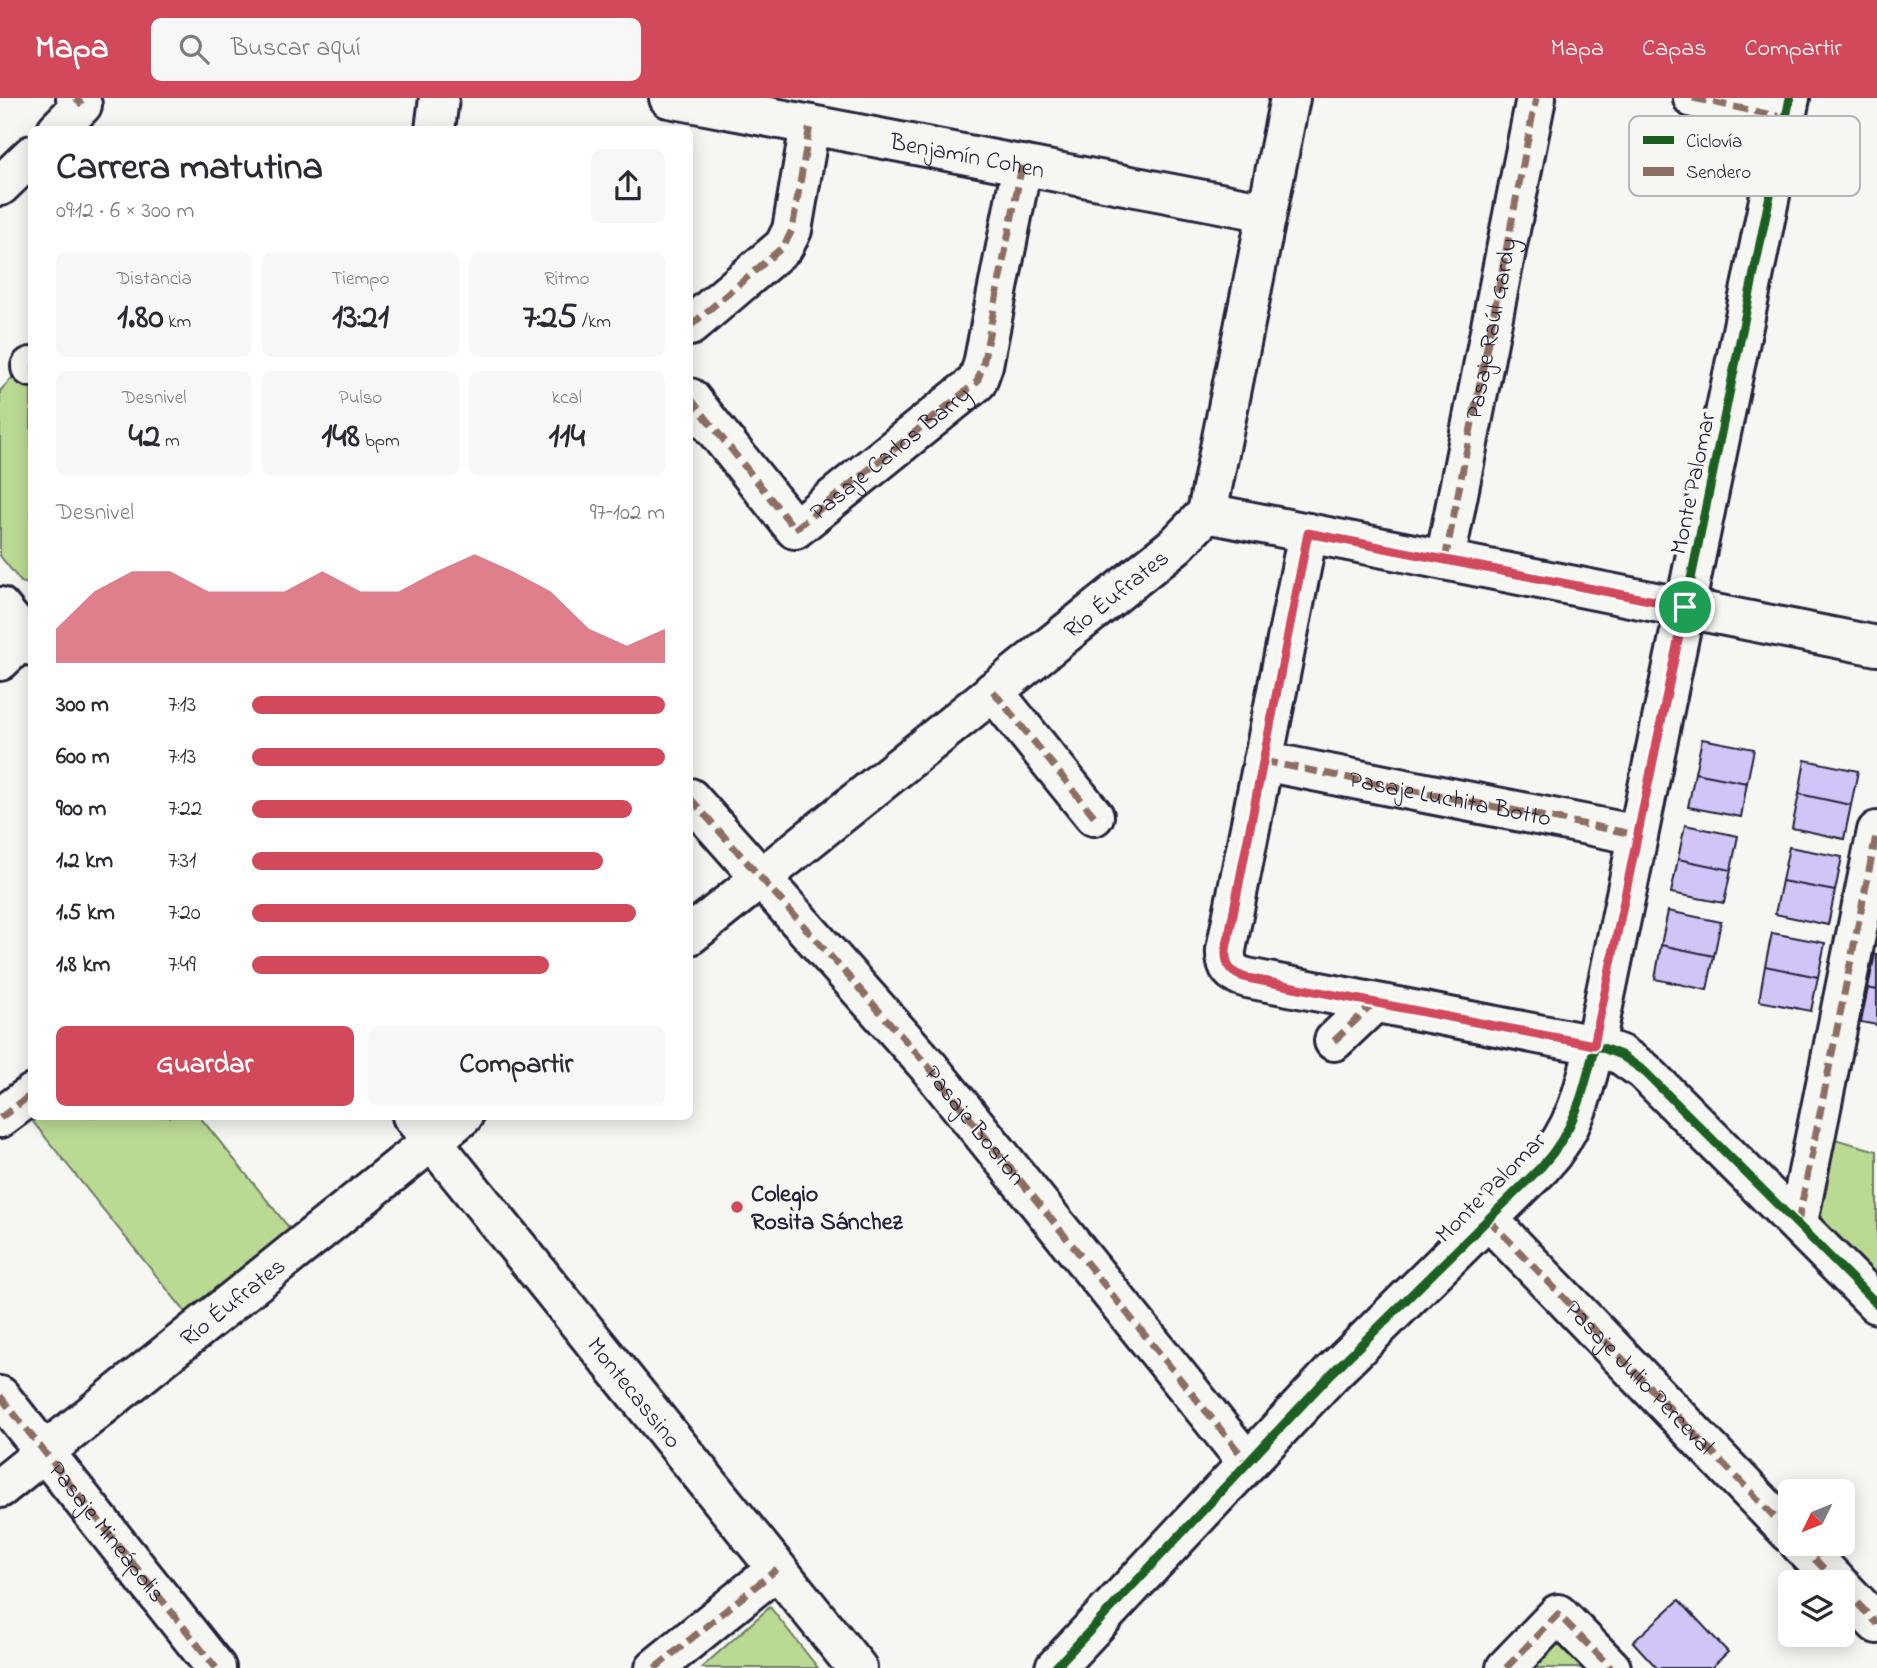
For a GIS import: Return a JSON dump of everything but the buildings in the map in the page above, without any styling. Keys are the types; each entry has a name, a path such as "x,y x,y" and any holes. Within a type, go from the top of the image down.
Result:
{"street":[{"path":"436,126 439,98"},
{"name":"Benjamín Cohen","path":"669,98 1267,212"},
{"path":"1290,98 1207,513 1877,646"},
{"name":"Pasaje Raúl Gardy","path":"1445,560 1536,98"},
{"path":"1693,98 1788,108"},
{"path":"693,323 784,246 792,230 810,125"},
{"path":"0,186 28,159"},
{"name":"Pasaje Carlos Barry","path":"693,402 795,529 976,382 983,365 1022,165"},
{"name":"Monte Palomar","path":"1055,1668 1331,1374 1542,1166 1568,1134 1581,1102 1594,1045 1770,196"},
{"name":"Río Éufrates","path":"693,933 1175,545 1207,513"},
{"path":"1308,533 1226,950 1226,961 1230,970 1247,978 1594,1045 1621,1055 1644,1071 1798,1222 1877,1304"},
{"path":"0,607 22,644"},
{"path":"993,691 1094,816"},
{"name":"Pasaje Luchita Botto","path":"1264,761 1638,835"},
{"name":"Pasaje Boston","path":"693,801 928,1066 1247,1462"},
{"path":"1798,1222 1877,831"},
{"path":"1334,1041 1374,1003"},
{"path":"0,1118 28,1097"},
{"name":"Río Éufrates","path":"0,1488 422,1129 450,1120"},
{"name":"Montecassino","path":"422,1129 857,1668"},
{"name":"Pasaje Julio Perceval","path":"1488,1219 1778,1521"},
{"name":"Pasaje Mineápolis","path":"0,1396 216,1668"},
{"path":"1812,1556 1825,1570"},
{"path":"656,1668 777,1569"},
{"path":"1855,1600 1877,1623"},
{"path":"1506,1668 1558,1614 1611,1668"}],"green space":[{"path":"21,368 28,376 28,584 21,582 0,556 0,391"},
{"path":"202,1120 299,1240 195,1324 33,1122"},
{"path":"1831,1138 1877,1151 1877,1283 1810,1217"},
{"path":"770,1607 818,1668 701,1668"},
{"path":"1548,1638 1567,1638 1597,1668 1522,1668"}],"marked path":[{"path":"76,98 82,105"},
{"path":"1445,560 1536,98"},
{"path":"1693,98 1777,116"},
{"path":"693,323 784,246 792,230 810,125"},
{"path":"693,402 795,529 977,382 983,365 1022,165"},
{"path":"993,691 1094,816"},
{"path":"1263,761 1638,835"},
{"path":"693,801 928,1066 1247,1462"},
{"path":"1798,1222 1877,831"},
{"path":"1334,1041 1374,1003"},
{"path":"0,1118 28,1097"},
{"path":"1488,1219 1778,1521"},
{"path":"0,1396 216,1668"},
{"path":"1812,1556 1825,1570"},
{"path":"655,1668 777,1569"},
{"path":"1855,1601 1877,1624"},
{"path":"1506,1668 1558,1614 1611,1668"}],"cycle path":[{"path":"1786,116 1790,98"},
{"path":"1055,1668 1331,1374 1542,1166 1570,1124 1582,1094 1595,1045 1770,196"},
{"path":"1308,533 1226,950 1230,968 1247,978 1595,1045 1621,1055 1644,1071 1877,1304"}],"place":[{"name":"Colegio Rosita Sánchez","path":"737,1207"}],"route":[{"path":"1308,533 1685,607 1594,1045 1247,978 1230,970 1226,961 1226,950 1308,533"}]}
